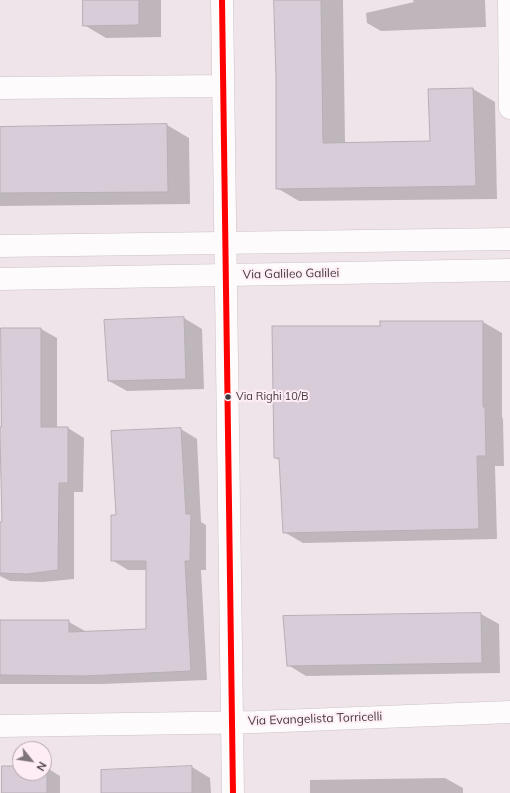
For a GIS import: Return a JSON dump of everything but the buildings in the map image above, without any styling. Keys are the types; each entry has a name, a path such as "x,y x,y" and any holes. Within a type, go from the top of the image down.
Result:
{"street":[{"path":"222,0 233,793"},
{"path":"509,0 510,108"},
{"path":"0,88 223,86"},
{"path":"0,246 510,239"},
{"name":"Via Galileo Galilei","path":"0,279 510,270"},
{"name":"Via Evangelista Torricelli","path":"0,726 232,723 510,712"}],"transit line":[{"path":"222,0 233,793"}],"place":[{"name":"Via Righi 10/B","path":"228,397"}]}
